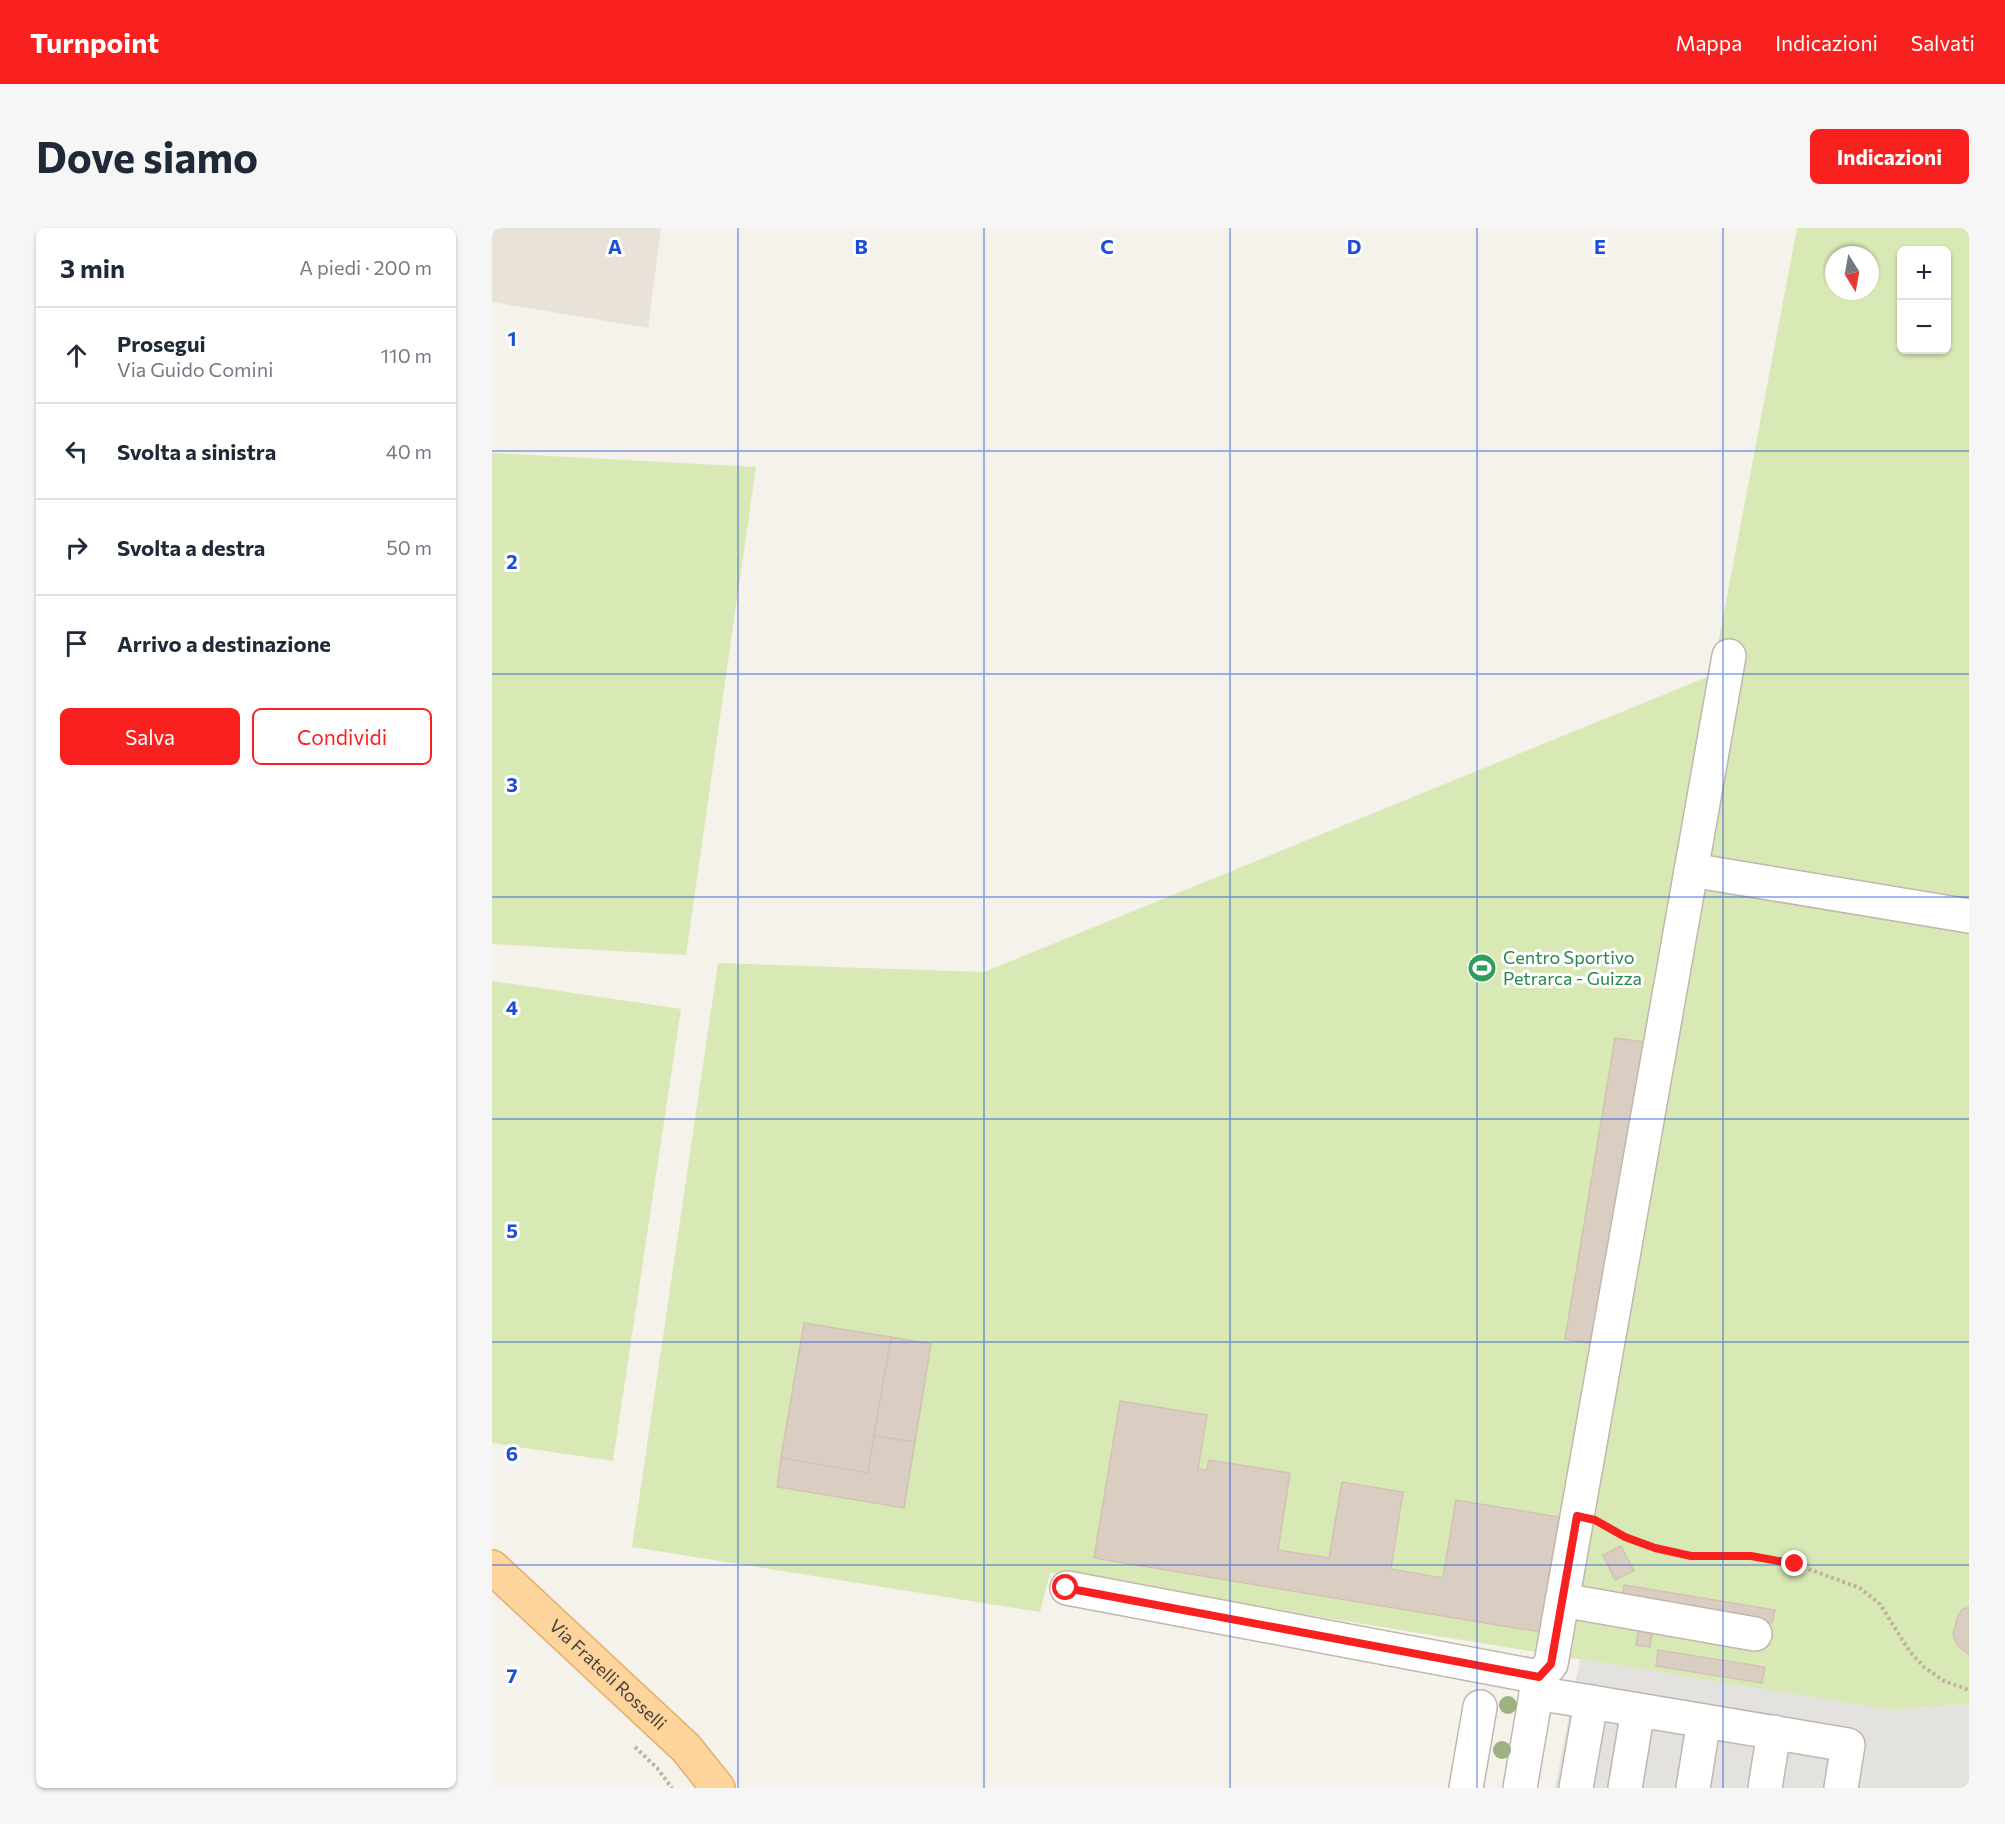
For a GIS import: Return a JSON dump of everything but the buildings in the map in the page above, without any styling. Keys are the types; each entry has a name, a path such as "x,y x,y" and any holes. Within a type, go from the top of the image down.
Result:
{"main road":[{"name":"Via Fratelli Rosselli","path":"492,1567 686,1748 717,1788"}],"street":[{"path":"1520,1788 1537,1685 1551,1664 1729,656"},
{"path":"1691,870 1969,916"},
{"path":"1066,1588 1537,1685 1591,1701 1848,1745 1841,1788"},
{"path":"1562,1600 1755,1634"},
{"path":"1576,1788 1591,1701"},
{"path":"1466,1788 1480,1707"},
{"path":"1625,1788 1638,1710"},
{"path":"1693,1788 1704,1721"},
{"path":"1765,1788 1774,1732"}],"path":[{"path":"1577,1516 1595,1520 1625,1537 1655,1548 1691,1556 1751,1556 1795,1564 1860,1588 1880,1604 1910,1652 1924,1668 1944,1682 1969,1690"}],"shaded area":[{"path":"492,228 661,228 648,328 492,302"},
{"path":"1580,1659 1891,1710 1969,1704 1969,1788 1555,1788"}],"green space":[{"name":"Centro Sportivo Petrarca - Guizza","path":"1797,228 1969,228 1969,1704 1891,1710 1050,1573 1040,1612 632,1547 718,963 984,972 1712,675"},
{"path":"492,453 756,467 686,955 492,944"},
{"path":"492,981 681,1009 613,1461 492,1443"}],"place":[{"name":"Centro Sportivo Petrarca - Guizza","path":"1482,968"}],"route":[{"path":"1066,1588 1539,1677 1551,1664 1577,1516 1595,1520 1625,1537 1655,1548 1691,1556 1751,1556 1795,1564"}]}
